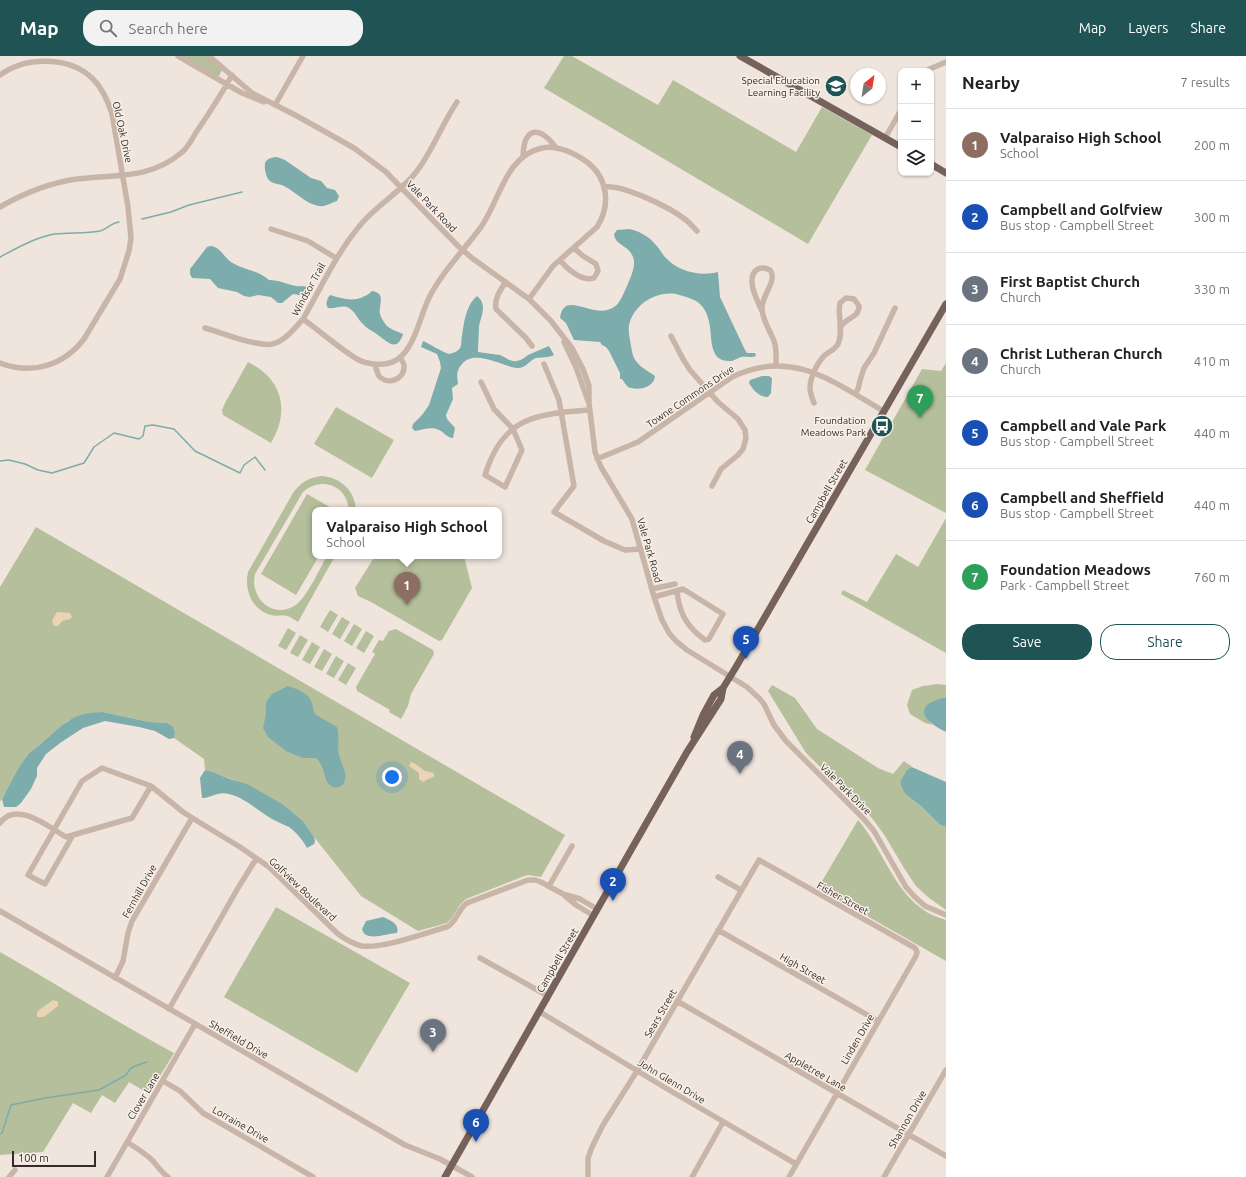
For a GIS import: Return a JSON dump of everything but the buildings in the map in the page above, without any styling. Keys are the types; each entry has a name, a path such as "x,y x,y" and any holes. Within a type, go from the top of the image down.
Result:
{"main road":[{"path":"740,56 898,145"},
{"path":"934,166 946,173"},
{"name":"Campbell Street","path":"444,1177 540,1012 687,752 703,715 714,695 723,688 883,410 946,304"}],"street":[{"name":"Vale Park Road","path":"178,56 252,98 276,105"},
{"name":"Vale Park Road","path":"209,56 252,93 354,148 386,172 463,250 529,299 551,321 562,336 576,367 589,404 593,444 598,459 605,475 629,512 654,597 664,624 676,641 687,650 729,677"},
{"path":"276,105 303,56"},
{"name":"Old Oak Drive","path":"0,74 16,65 30,60 45,59 58,60 72,64 93,79 101,89 112,114 130,224 129,251 120,279 77,348 61,360 35,368 18,367 0,363"},
{"path":"932,68 946,62"},
{"path":"0,206 30,192 60,182 77,179 122,176 146,172 160,167 182,152 206,118 232,75"},
{"name":"Windsor Trail","path":"205,328 258,343 272,344 286,337 304,319 343,246 362,222 417,171 456,102"},
{"path":"885,138 898,115"},
{"path":"523,156 524,143 527,137 536,132 546,136 556,148"},
{"path":"304,319 358,359 374,364 388,363 398,360 411,345 430,296 439,281 484,222 512,167 523,156 536,150 556,148 572,154 591,166 598,173 604,187 606,205 602,218 594,230 560,260 546,275 529,299"},
{"path":"604,187 615,187 645,197 682,217 697,231"},
{"path":"271,229 308,241 336,258"},
{"path":"560,260 568,269 584,278 594,278 598,271 596,264 574,248"},
{"path":"762,311 764,296 772,282 773,276 770,270 764,268 756,270 753,274 753,291 775,344 776,366"},
{"path":"506,282 497,296 495,304 496,309 526,338 532,346"},
{"path":"814,403 810,386 815,372 821,359 834,350 838,345 840,303 846,298 854,299 859,306 858,312 844,322 840,328"},
{"path":"855,394 864,368 874,353 895,308"},
{"path":"672,336 685,364 718,402 741,422 745,430 745,446 741,452 722,469 712,486"},
{"path":"374,364 378,375 388,381 394,381 398,379 402,373 404,366 400,357"},
{"path":"544,364 559,400 574,486 554,512 604,541 625,550 641,549"},
{"name":"Towne Commons Drive","path":"598,459 638,442 709,392 740,373 760,368 776,366 797,368 815,372 883,410"},
{"path":"481,382 494,409 512,429 522,450 505,487 485,475 501,440 512,429 532,418 589,410"},
{"path":"652,589 675,584"},
{"path":"654,597 683,589 723,614 709,639 705,640 697,634 685,620 679,605 677,591"},
{"name":"Vale Park Drive","path":"729,677 747,687 760,698 774,725 786,740 870,826 906,887 914,896 925,906 946,915"},
{"name":"Golfview Boulevard","path":"74,835 45,884 28,875 82,781 102,768 151,786 192,818 240,847 272,871 338,934 349,941 366,946 385,944 447,927 454,922 467,903 528,880 535,880 563,894 580,899 596,912"},
{"path":"0,823 9,814 19,813 30,816 66,837 132,818 151,786"},
{"name":"Fernhill Drive","path":"115,978 123,961 128,933 132,921 192,818"},
{"path":"549,886 572,846"},
{"path":"169,1008 256,859"},
{"name":"Sears Street","path":"588,1177 588,1158 603,1125 637,1071 758,860"},
{"name":"Fisher Street","path":"758,860 915,948 917,952"},
{"path":"718,877 741,890"},
{"name":"Sheffield Drive","path":"0,911 405,1145 430,1154 472,1177"},
{"name":"High Street","path":"718,930 878,1021"},
{"name":"Linden Drive","path":"788,1177 917,952"},
{"path":"480,958 548,996"},
{"name":"Appletree Lane","path":"677,1001 946,1156"},
{"name":"John Glenn Drive","path":"540,1012 637,1071 796,1164"},
{"name":"Clover Lane","path":"107,1177 195,1024"},
{"name":"Shannon Drive","path":"884,1177 946,1070"},
{"name":"Lorraine Drive","path":"163,1081 180,1091 203,1112 313,1177"},
{"path":"692,1177 723,1122"},
{"path":"127,1142 143,1152 168,1177"},
{"path":"9,1177 14,1170"}],"green space":[{"path":"182,56 206,56 222,70 219,76 216,75"},
{"path":"564,56 572,56 658,105 673,80 796,152 822,107 872,135 808,244 544,88"},
{"path":"248,362 260,369 269,377 276,387 280,397 280,419 277,431 271,443 223,415 222,410 225,403"},
{"path":"946,363 946,513 865,470 922,369 941,371"},
{"path":"336,407 394,440 372,478 314,444"},
{"path":"321,476 328,477 340,482 353,496 356,507 348,507 344,494 338,489 325,484 310,487 303,492 255,574 254,583 256,592 266,605 272,609 289,609 301,600 314,581 325,559 333,559 298,622 288,616 271,615 259,609 251,598 247,586 247,579 248,572 293,493 298,486 312,478"},
{"path":"307,494 330,507 312,507 312,559 317,559 296,595 261,574"},
{"path":"946,518 946,653 841,594 843,590 867,602 896,554 918,567"},
{"path":"36,527 565,835 541,877 528,875 466,899 447,923 418,931 361,896 303,821 284,805 237,781 205,770 204,759 174,738 175,734 167,723 149,722 103,712 90,713 67,721 40,745 32,750 0,802 0,587"},
{"path":"373,559 465,559 472,588 442,640 439,641 358,596 355,588"},
{"path":"330,610 338,615 328,632 320,627"},
{"path":"342,617 350,622 340,639 332,634"},
{"path":"354,624 362,629 352,646 344,641"},
{"path":"288,628 296,633 286,650 278,646"},
{"path":"396,629 433,650 434,654 411,694 408,706 401,719 389,712 390,710 357,691 356,687 375,654 372,652 379,640 383,641 389,631"},
{"path":"366,631 374,636 364,653 356,648"},
{"path":"300,635 308,640 298,657 290,653"},
{"path":"312,642 320,647 310,664 302,660"},
{"path":"324,649 332,654 322,671 314,667"},
{"path":"336,656 344,661 334,678 326,674"},
{"path":"348,663 356,668 346,685 338,680"},
{"path":"938,684 946,685 946,698 942,698 930,723 933,725 925,723 910,714 907,705 912,690 923,686"},
{"path":"772,685 795,698 817,729 878,768 893,774 904,761 914,768 906,771 900,782 909,797 921,806 940,825 946,827 946,910 929,898 916,886 872,818 806,753 768,691"},
{"path":"858,820 911,900 927,912 946,920 946,961 818,888"},
{"path":"276,907 410,983 357,1073 224,997"},
{"path":"0,952 174,1053 149,1094 129,1082 115,1103 102,1095 91,1113 73,1103 43,1152 0,1155"}],"sand":[{"path":"57,612 70,613 72,617 62,621 58,626 54,626 52,621"},
{"path":"411,762 425,771 434,773 434,777 423,782 419,779 419,773 409,766"},
{"path":"53,1000 58,1002 58,1006 44,1017 37,1017 39,1010"}],"water":[{"path":"277,157 285,160 311,178 321,181 327,188 335,190 339,196 337,201 324,206 314,205 284,186 271,182 266,174 265,163 270,158"},
{"path":"629,229 647,236 653,241 664,256 675,266 689,272 703,274 718,272 720,297 745,350 747,353 755,353 756,356 741,357 732,361 718,358 711,341 709,320 704,308 696,301 676,294 661,295 647,300 636,311 629,325 629,336 634,358 641,366 655,376 652,383 645,388 636,389 628,387 622,379 620,379 620,373 609,351 600,342 574,340 566,323 560,318 563,309 567,306 574,305 598,310 606,310 614,307 622,298 633,270 634,260 629,250 616,240 614,234 617,230"},
{"path":"211,246 219,250 231,262 260,274 269,280 309,288 305,296 293,294 282,303 278,303 271,297 258,295 250,297 244,296 237,292 218,288 210,279 192,278 190,269 207,247"},
{"path":"372,291 377,292 381,297 380,314 386,325 403,334 398,343 389,343 366,327 349,308 344,306 328,308 327,306 330,295 347,299 357,299"},
{"path":"477,296 483,307 479,326 478,352 500,355 510,360 517,361 549,346 554,355 536,358 520,368 511,367 481,358 467,360 462,364 458,371 458,384 452,388 453,399 446,415 447,419 455,428 453,438 436,429 430,428 415,431 412,428 413,424 429,405 441,368 437,354 421,347 423,341 449,354 458,350 461,345 466,314 470,304"},
{"path":"762,376 769,376 772,378 771,393 768,397 757,393 749,383 750,380"},
{"path":"288,686 305,694 312,703 316,715 337,727 339,755 345,775 344,783 341,786 334,787 328,783 321,765 316,758 303,758 286,751 268,737 263,728 266,714 266,702 272,694"},
{"path":"942,698 946,698 946,732 929,722 924,714 924,709 927,705"},
{"path":"103,712 149,722 167,723 173,727 175,734 174,738 169,739 155,731 139,727 105,721 83,728 46,754 37,768 37,776 31,789 21,803 16,807 4,807 2,799 20,766 30,752 62,725 75,717"},
{"path":"910,768 914,768 946,782 946,827 940,825 904,792 900,782 906,771"},
{"path":"205,770 247,784 284,805 303,821 314,837 314,844 307,848 299,836 289,827 272,819 246,801 235,796 225,793 202,798 200,778"},
{"path":"383,917 396,925 398,930 397,933 367,936 364,933 362,929 366,921"}],"waterway":[{"path":"142,219 171,212 189,205 242,192"},
{"path":"0,257 40,238 60,233 100,231 119,222"},
{"path":"0,461 9,460 52,473 84,463 94,447 114,433 139,439 143,436 145,426 153,425 174,429 195,451 240,473 244,465 255,457 265,470"},
{"path":"0,1134 2,1133 11,1105 99,1090 126,1075 130,1069 135,1066 147,1062"}],"place":[{"name":"Special Education Learning Facility","path":"836,86"},
{"name":"Foundation Meadows","path":"920,418"},
{"name":"Foundation Meadows Park","path":"882,426"},
{"name":"Valparaiso High School","path":"407,605"},
{"name":"Campbell and Vale Park","path":"746,659"},
{"name":"Christ Lutheran Church","path":"740,774"},
{"name":"Campbell and Golfview","path":"613,901"},
{"name":"First Baptist Church","path":"433,1052"},
{"name":"Campbell and Sheffield","path":"476,1142"}]}
